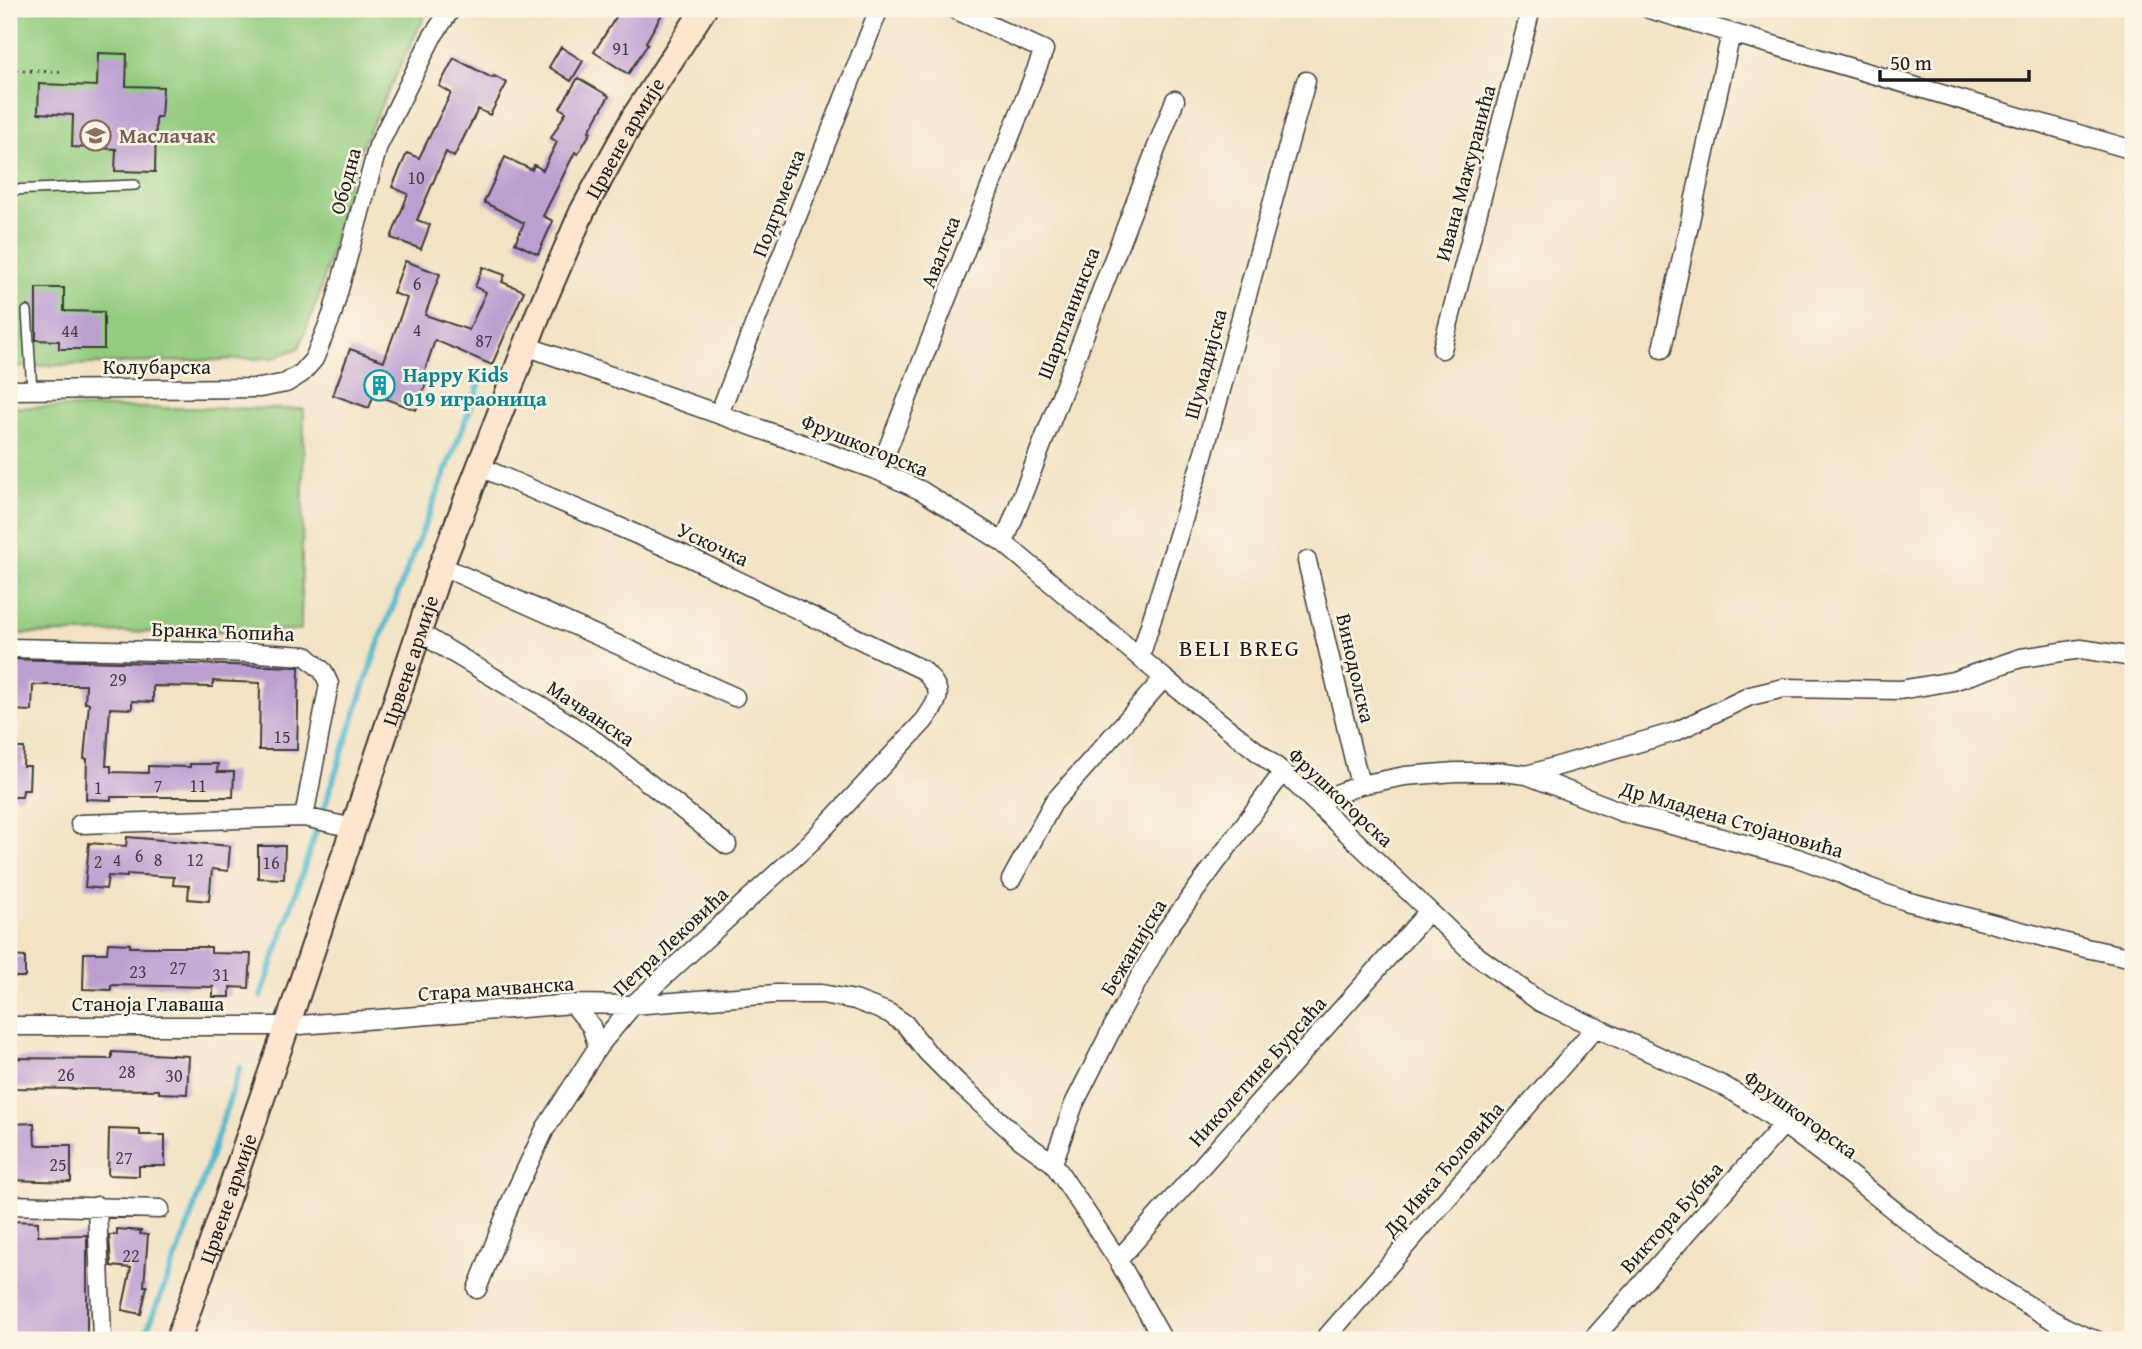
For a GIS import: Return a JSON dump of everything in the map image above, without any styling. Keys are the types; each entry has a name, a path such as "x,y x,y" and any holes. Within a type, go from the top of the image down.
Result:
{"main road":[{"name":"Црвене армије","path":"178,1340 287,1026 441,566 526,346 582,212 634,117 704,9"}],"street":[{"name":"Ободна","path":"302,373 314,359 332,315 378,146 432,37 450,9"},
{"name":"Подгрмечка","path":"719,414 879,9"},
{"name":"Авалска","path":"878,471 1044,50 954,9"},
{"name":"Ивана Мажуранића","path":"1442,349 1531,9"},
{"path":"1649,9 2133,150"},
{"path":"1662,349 1731,33"},
{"name":"Шумадијска","path":"1140,657 1202,459 1306,81"},
{"name":"Шарпланинска","path":"1004,543 1175,100"},
{"name":"Фрушкогорска","path":"526,346 878,471 955,510 1004,543 1164,678 1283,772 1472,951 1505,978 1540,1002 1724,1086 1783,1125 1941,1249 2060,1324 2096,1340"},
{"name":"Колубарска","path":"9,390 260,388 286,383 302,373"},
{"name":"Ускочка","path":"480,467 689,557 923,670"},
{"name":"Винодолска","path":"1307,561 1360,785"},
{"path":"441,566 736,697"},
{"name":"Мачванска","path":"420,633 597,742 727,845"},
{"name":"Бранка Ћопића","path":"9,648 306,656 323,671 329,684 304,817"},
{"path":"1527,775 1675,732 1750,696 1784,688 1900,691 1953,681 2021,658 2081,649 2133,657"},
{"name":"Петра Лековића","path":"477,1289 512,1199 545,1129 598,1047 633,1004 811,842 924,721 937,703 939,693 936,684 923,670"},
{"path":"1011,880 1053,803 1164,678"},
{"name":"Бежанијска","path":"1053,1163 1074,1104 1122,1009 1160,942 1283,772"},
{"name":"Др Младена Стојановића","path":"1316,802 1360,785 1405,776 1456,772 1527,775 1622,812 1798,858 1906,901 2133,958"},
{"path":"80,824 304,817 353,828"},
{"name":"Николетине Бурсаћа","path":"1118,1260 1429,911"},
{"name":"Стара мачванска","path":"287,1026 573,1004 633,1004 750,995 822,994 855,1000 889,1013 905,1024 927,1052 958,1083 1021,1140 1053,1163"},
{"path":"573,1004 591,1026 598,1047"},
{"name":"Станоја Главаша","path":"9,1026 287,1026"},
{"name":"Др Ивка Ђоловића","path":"1324,1340 1596,1027"},
{"name":"Виктора Бубња","path":"1592,1340 1783,1125"},
{"path":"1053,1163 1118,1260 1163,1340"},
{"path":"9,1205 160,1209"},
{"path":"97,1206 102,1340"}],"lane":[{"path":"9,190 135,185"},
{"path":"27,311 32,390"}],"path":[{"path":"9,70 63,72"}],"green space":[{"path":"9,9 428,9 356,158 318,299 299,348 273,358 9,367"},
{"path":"9,407 304,409 301,630 9,634"}],"building":[{"path":"621,9 665,9 646,42 648,44 628,74 594,52"},
{"path":"561,47 583,61 571,81 549,67"},
{"path":"98,53 127,54 126,86 163,87 161,117 156,117 155,172 115,171 116,149 72,147 73,115 38,113 39,84 97,86"},
{"path":"454,58 507,83 490,115 478,109 454,157 446,152 417,220 430,225 421,249 391,238 408,194 392,187 407,153 419,158 451,93 439,86"},
{"path":"578,78 609,96 578,154 575,152 543,216 553,221 538,254 515,243 524,223 484,202 505,157 532,170 534,165 543,170 557,142 551,138 566,112 560,108"},
{"path":"405,261 440,274 425,315 469,330 486,292 475,287 483,267 505,275 502,282 524,291 492,365 435,340 423,376 428,378 416,410 374,394 369,408 333,395 350,349 384,361 407,298 393,293"},
{"path":"36,288 64,288 64,311 104,312 104,349 59,349 59,341 36,340"},
{"path":"9,659 299,667 297,750 259,750 260,683 213,681 213,687 153,686 153,702 132,701 132,709 110,708 106,766 111,766 111,772 148,773 148,766 190,767 190,764 218,764 217,772 234,772 233,797 86,799 87,759 84,759 89,703 85,703 86,685 33,685 32,711 9,710"},
{"path":"9,748 24,748 23,766 30,766 29,790 23,790 22,797 9,797"},
{"path":"127,837 230,846 228,871 212,869 209,901 188,899 189,886 173,885 174,877 127,874 127,877 108,876 106,889 85,887 89,843 126,846"},
{"path":"258,846 285,846 284,879 258,878"},
{"path":"108,943 130,944 130,947 211,947 211,953 251,954 249,988 230,987 230,997 213,997 213,987 111,985 111,990 83,989 84,953 107,953"},
{"path":"9,956 25,957 25,977 9,977"},
{"path":"112,1052 189,1056 187,1094 159,1093 159,1090 9,1088 9,1058 112,1059"},
{"path":"34,1123 35,1145 71,1145 71,1182 9,1180 12,1124"},
{"path":"109,1129 140,1130 140,1135 165,1135 165,1166 139,1166 139,1176 108,1175"},
{"path":"9,1221 38,1222 38,1236 87,1235 87,1340 9,1340"},
{"path":"117,1229 141,1231 140,1234 148,1235 144,1286 147,1286 141,1314 122,1310 131,1268 111,1266 109,1235 117,1235"}],"waterway":[{"path":"261,997 379,642 479,386"},
{"path":"143,1340 186,1232 240,1067"}],"place":[{"name":"Маслачак","path":"96,135"},
{"name":"Happy Kids 019 играоница","path":"380,386"}],"district":[{"name":"BELI BREG","path":"1240,647"}]}
